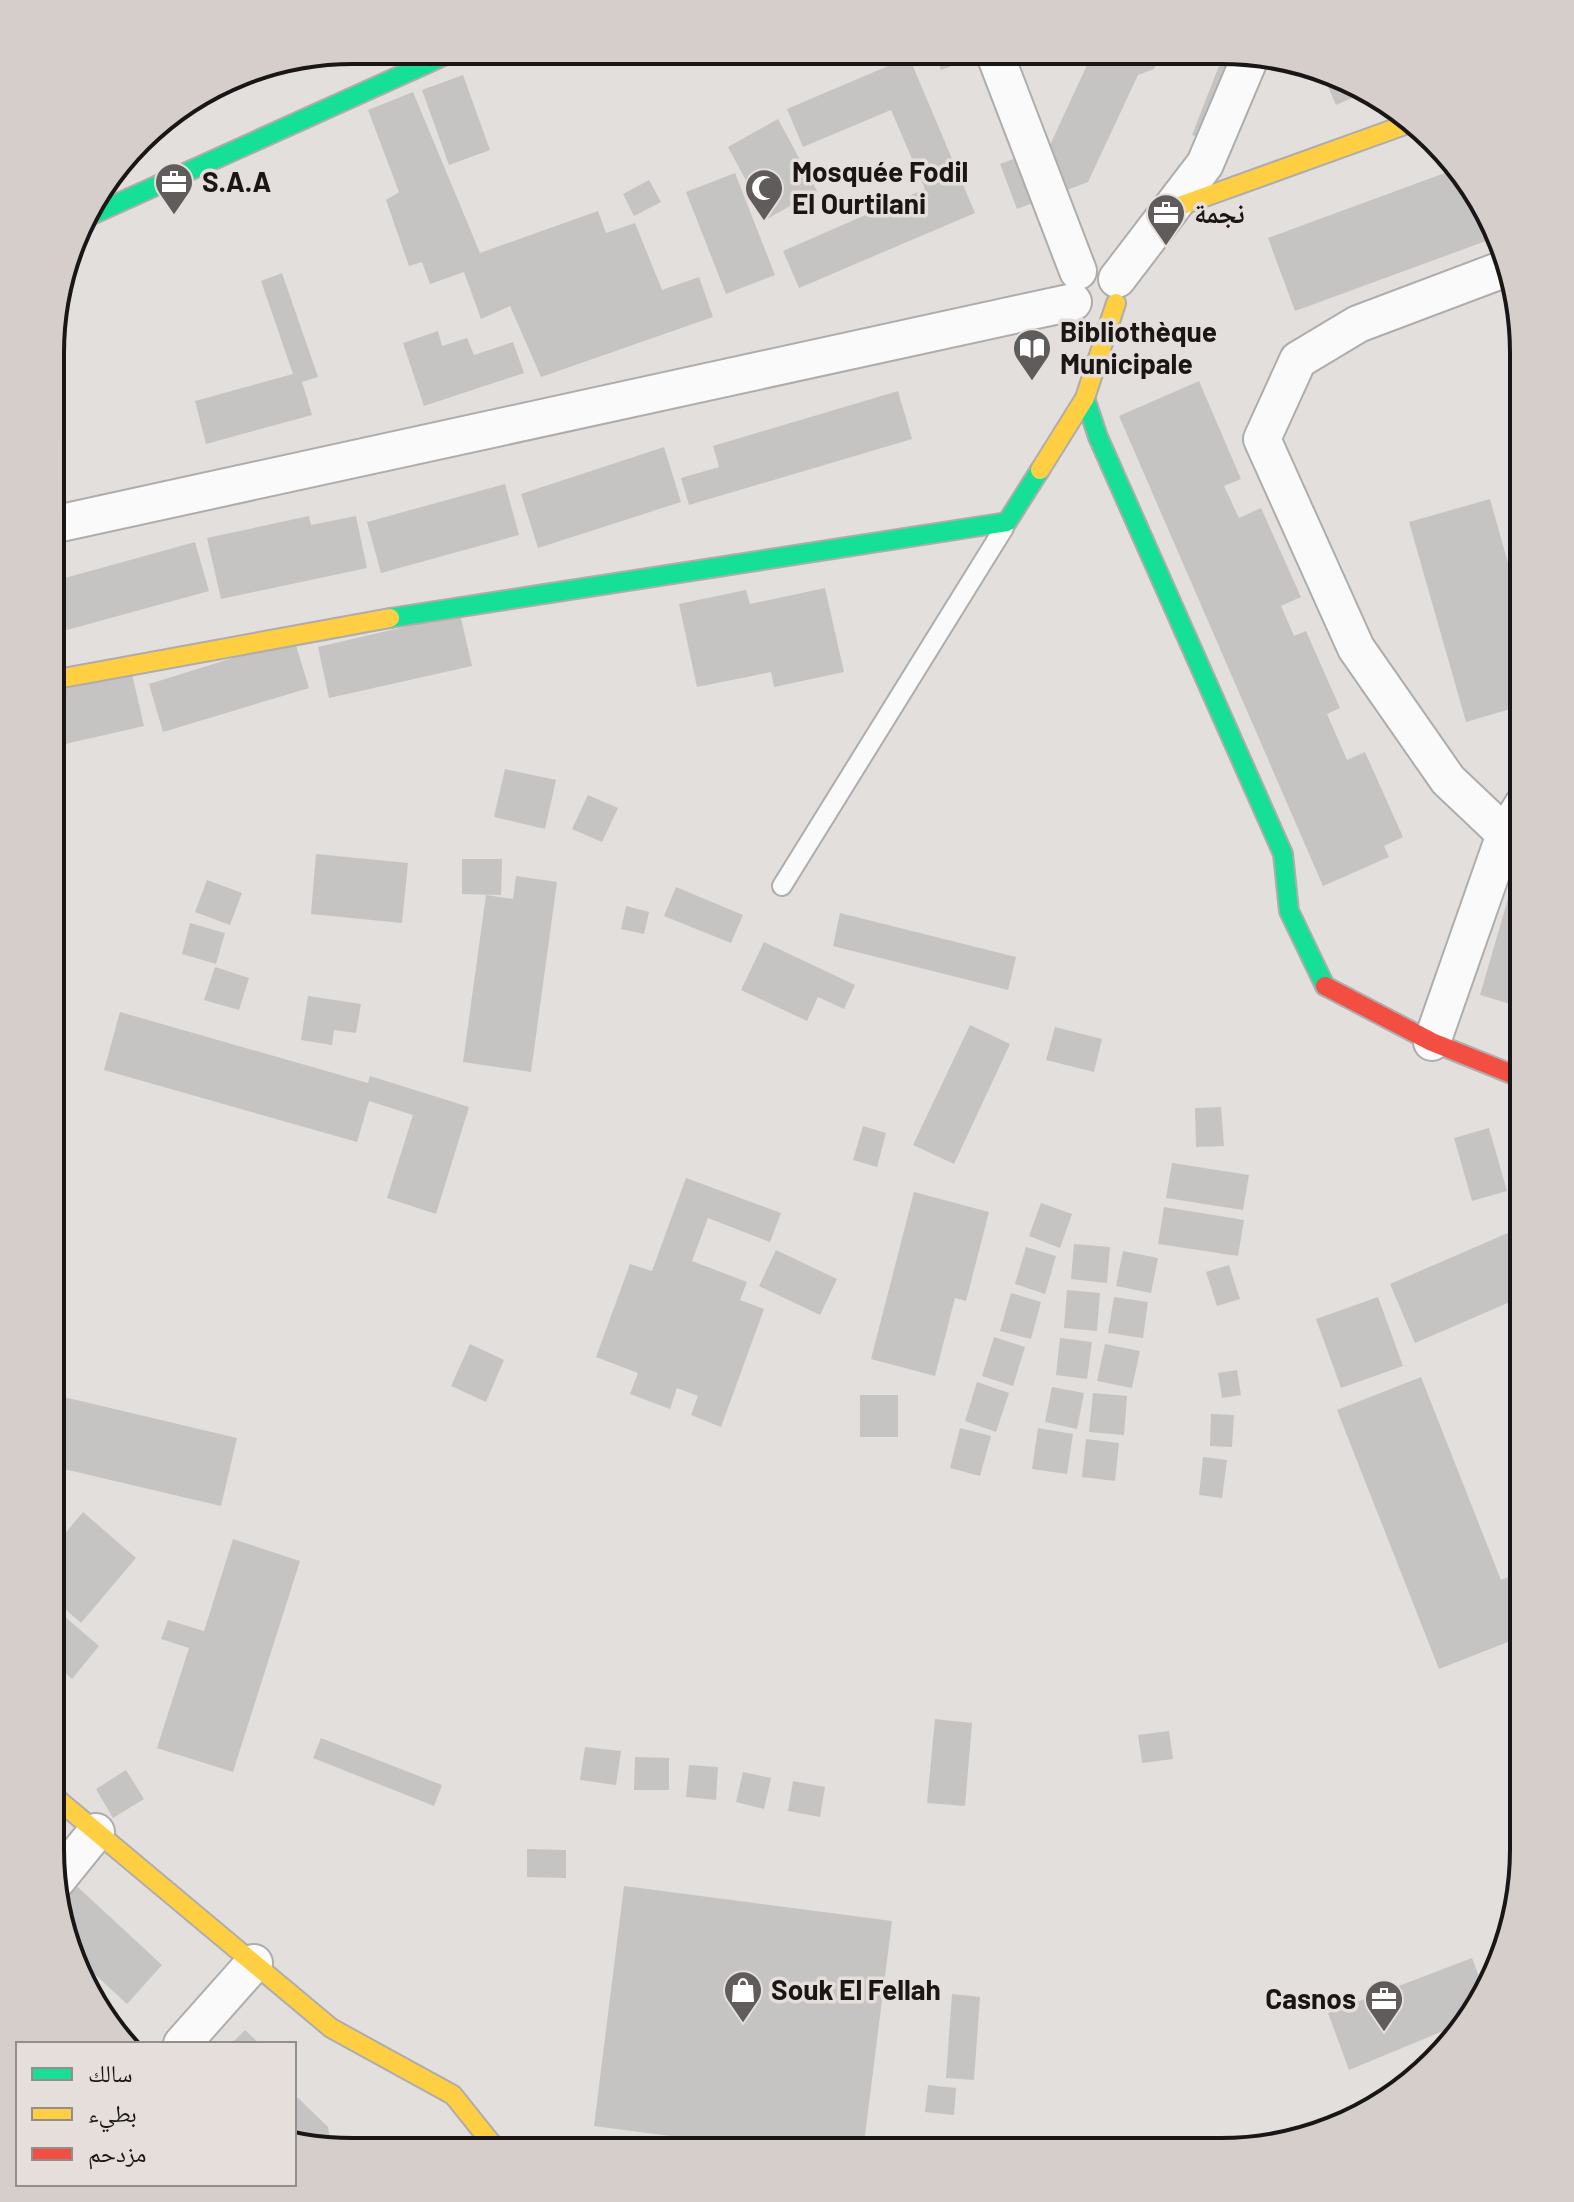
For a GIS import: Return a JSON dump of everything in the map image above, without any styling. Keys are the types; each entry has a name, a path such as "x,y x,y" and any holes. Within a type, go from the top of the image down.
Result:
{"street":[{"path":"102,210 426,64"},
{"path":"998,64 1075,287 1093,315 1110,311 1116,291 1205,164 1247,65"},
{"path":"1174,208 1400,127"},
{"path":"1498,271 1358,324 1298,360 1262,439 1356,648 1448,780 1505,834"},
{"path":"64,522 1075,287"},
{"path":"64,678 475,603 1007,522 1085,398 1116,291"},
{"path":"1085,398 1098,437 1283,854 1289,911 1321,984 1432,1042 1510,1073"},
{"path":"1432,1042 1510,826"},
{"path":"64,1805 331,2028 453,2095 487,2138"},
{"path":"65,1870 96,1832"},
{"path":"184,2042 254,1963"}],"lane":[{"path":"782,886 1007,522"}],"building":[{"path":"893,64 912,64 975,213 799,288 783,251 925,189 891,110 803,147 787,109"},
{"path":"939,64 957,64 941,70"},
{"path":"1087,64 1156,64 1154,69 1138,75 1088,182 1017,209 1000,164 1050,145"},
{"path":"1220,64 1264,67 1232,151 1192,135"},
{"path":"463,75 490,150 449,165 422,90"},
{"path":"1327,84 1354,97 1336,105"},
{"path":"413,92 480,253 598,211 606,233 635,223 662,290 699,277 713,317 541,377 510,306 481,319 464,272 430,284 422,262 409,266 386,200 399,192 368,110"},
{"path":"778,119 817,191 767,219 728,147"},
{"path":"735,173 775,275 726,294 686,192"},
{"path":"1446,173 1471,209 1487,241 1295,311 1268,238"},
{"path":"649,180 661,202 634,216 623,194"},
{"path":"282,273 318,377 302,382 312,415 206,444 195,401 293,374 261,281"},
{"path":"438,331 442,346 467,338 474,355 513,342 524,373 424,406 403,343"},
{"path":"1199,381 1241,479 1224,486 1239,518 1261,508 1301,597 1281,606 1294,636 1306,631 1340,708 1327,714 1347,760 1365,752 1403,837 1384,846 1389,857 1323,886 1119,416"},
{"path":"898,391 912,439 689,505 681,478 719,467 713,446"},
{"path":"664,447 681,502 538,548 521,494"},
{"path":"505,484 519,535 381,573 367,522"},
{"path":"1490,499 1510,570 1510,709 1466,722 1409,522"},
{"path":"309,516 311,525 356,516 367,568 221,599 207,538"},
{"path":"195,542 209,591 67,630 64,578"},
{"path":"825,588 844,672 774,687 771,672 697,687 679,604 746,590 750,604"},
{"path":"460,614 472,666 329,698 318,647"},
{"path":"294,639 309,688 163,732 149,684"},
{"path":"132,674 144,726 64,744 64,689"},
{"path":"505,769 556,780 545,829 494,817"},
{"path":"588,795 618,808 602,842 572,829"},
{"path":"316,854 408,863 402,923 311,914"},
{"path":"462,859 502,859 501,895 462,894"},
{"path":"516,876 557,882 531,1072 463,1062 486,895 513,899"},
{"path":"207,880 242,893 230,925 195,912"},
{"path":"676,887 743,915 731,943 664,916"},
{"path":"1510,892 1510,1004 1480,995"},
{"path":"626,906 649,912 644,934 621,929"},
{"path":"840,913 1016,957 1008,990 833,946"},
{"path":"190,923 225,933 216,964 182,954"},
{"path":"764,942 855,985 844,1009 818,997 807,1021 741,990"},
{"path":"215,967 249,978 239,1010 204,1000"},
{"path":"308,996 361,1004 356,1033 334,1030 332,1045 301,1040"},
{"path":"120,1012 368,1083 370,1076 469,1107 436,1214 387,1198 413,1115 369,1101 357,1142 104,1070"},
{"path":"970,1025 1010,1044 954,1164 913,1145"},
{"path":"1055,1027 1102,1039 1094,1072 1046,1060"},
{"path":"1221,1107 1224,1146 1196,1147 1195,1108"},
{"path":"863,1126 886,1133 877,1167 853,1160"},
{"path":"1489,1128 1507,1191 1472,1201 1454,1138"},
{"path":"1172,1163 1249,1175 1243,1210 1166,1198"},
{"path":"686,1178 781,1213 770,1242 708,1218 692,1261 747,1282 740,1300 764,1309 721,1427 691,1415 698,1396 677,1388 670,1409 630,1394 638,1373 596,1357 630,1264 652,1271"},
{"path":"914,1192 989,1212 966,1301 955,1298 935,1376 871,1359"},
{"path":"1041,1203 1072,1214 1060,1248 1029,1236"},
{"path":"1164,1207 1244,1220 1238,1256 1158,1244"},
{"path":"1510,1232 1510,1302 1415,1343 1390,1284"},
{"path":"1074,1244 1110,1247 1107,1283 1071,1279"},
{"path":"1026,1247 1056,1256 1045,1294 1015,1284"},
{"path":"776,1250 837,1279 820,1315 759,1286"},
{"path":"1123,1251 1158,1258 1151,1293 1116,1286"},
{"path":"1229,1265 1240,1299 1217,1306 1206,1272"},
{"path":"1067,1290 1100,1293 1097,1331 1064,1328"},
{"path":"1011,1293 1041,1302 1031,1339 1000,1331"},
{"path":"1114,1297 1148,1302 1143,1338 1108,1333"},
{"path":"1378,1297 1403,1366 1341,1388 1316,1319"},
{"path":"994,1337 1025,1347 1013,1386 982,1376"},
{"path":"1060,1338 1092,1342 1087,1379 1056,1375"},
{"path":"470,1344 504,1360 486,1402 451,1386"},
{"path":"1105,1344 1140,1351 1132,1388 1097,1381"},
{"path":"1237,1370 1241,1395 1222,1398 1218,1373"},
{"path":"1421,1377 1501,1580 1510,1576 1510,1641 1439,1669 1337,1410"},
{"path":"977,1382 1009,1393 996,1432 965,1421"},
{"path":"1052,1387 1084,1393 1077,1429 1045,1422"},
{"path":"1093,1393 1127,1396 1124,1435 1089,1432"},
{"path":"860,1395 898,1395 898,1437 860,1437"},
{"path":"64,1397 237,1438 221,1506 64,1469"},
{"path":"1211,1414 1234,1415 1232,1447 1210,1446"},
{"path":"960,1428 991,1436 980,1476 950,1468"},
{"path":"1038,1428 1073,1434 1067,1474 1032,1469"},
{"path":"1086,1439 1119,1443 1115,1481 1082,1477"},
{"path":"1203,1457 1227,1460 1222,1498 1199,1495"},
{"path":"83,1512 136,1558 81,1623 64,1608 64,1535"},
{"path":"233,1539 300,1561 233,1772 157,1748 189,1648 161,1639 168,1620 204,1631"},
{"path":"64,1616 99,1646 72,1679 64,1672"},
{"path":"935,1719 972,1723 965,1806 927,1803"},
{"path":"1169,1731 1173,1759 1142,1763 1138,1735"},
{"path":"321,1738 442,1785 434,1806 313,1758"},
{"path":"585,1747 621,1751 616,1785 580,1780"},
{"path":"635,1757 669,1758 669,1790 634,1790"},
{"path":"689,1765 718,1767 716,1800 686,1797"},
{"path":"126,1770 144,1799 113,1818 96,1789"},
{"path":"743,1772 771,1778 764,1809 736,1802"},
{"path":"793,1781 825,1787 820,1817 788,1811"},
{"path":"527,1849 566,1850 566,1878 527,1877"},
{"path":"65,1876 162,1965 127,2004 91,1971 74,1924"},
{"name":"Souk El Fellah","path":"624,1886 892,1921 865,2138 685,2138 594,2126"},
{"path":"1472,1958 1479,1978 1446,2030 1349,2070 1328,2013"},
{"path":"952,1994 980,1997 974,2080 946,2078"},
{"path":"245,2030 258,2042 233,2042"},
{"path":"928,2085 956,2088 954,2115 925,2112"},
{"path":"296,2096 328,2127 330,2137 296,2132"}],"traffic: fast":[{"path":"102,210 426,64"},
{"path":"1085,398 1098,437 1283,854 1289,911 1325,986"},
{"path":"390,618 1007,522 1040,470"}],"traffic: slow":[{"path":"1174,208 1400,127"},
{"path":"1040,470 1085,398 1116,303"},
{"path":"64,678 390,618"},
{"path":"64,1805 331,2028 453,2095 487,2138"}],"traffic: jam":[{"path":"1325,986 1432,1042 1510,1073"}],"place":[{"name":"S.A.A","path":"174,216"},
{"name":"Mosquée Fodil El Ourtilani","path":"764,222"},
{"name":"نجمة","path":"1166,247"},
{"name":"Bibliothèque Municipale","path":"1032,382"},
{"name":"Souk El Fellah","path":"743,2024"},
{"name":"Casnos","path":"1384,2033"}]}
